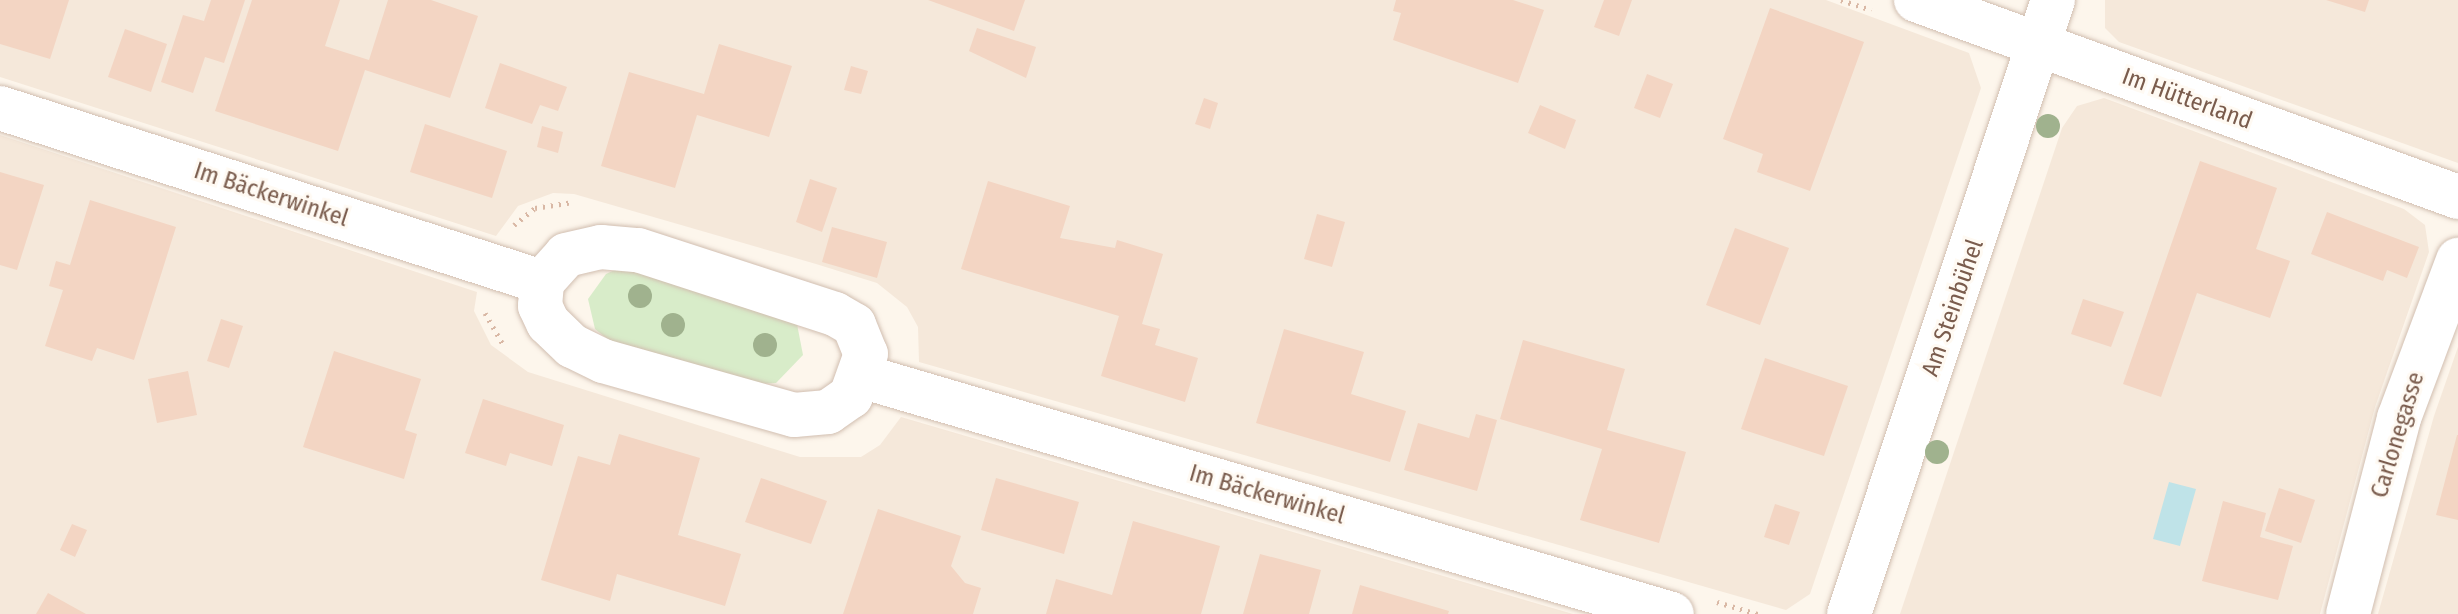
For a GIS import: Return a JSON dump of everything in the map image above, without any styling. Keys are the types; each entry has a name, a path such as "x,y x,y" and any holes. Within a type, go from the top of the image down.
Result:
{"street":[{"name":"Am Steinbühel","path":"1849,614 2053,0"},
{"name":"Im Hütterland","path":"1901,8 2039,46 2458,197"},
{"name":"Im Bäckerwinkel","path":"0,108 542,282"},
{"path":"580,251 653,254 835,314 862,338 861,376 851,396 828,412 794,415 603,361 552,330 540,306 542,282 566,255 580,251"},
{"name":"Carlonegasse","path":"2348,614 2399,418 2458,260"},
{"name":"Im Bäckerwinkel","path":"861,376 1672,614"}],"path":[{"path":"1841,0 1901,8"}],"shaded area":[{"path":"0,0 1826,0 1969,53 1981,88 1810,594 1786,610 919,362 918,327 907,307 877,283 816,264 574,194 553,193 518,206 496,236 0,77"},
{"path":"2105,0 2458,0 2458,163 2119,42 2105,28"},
{"path":"2104,98 2404,209 2425,225 2429,252 2375,407 2320,614 1900,614 2062,128 2077,106"},
{"path":"0,135 477,292 474,311 491,345 528,372 800,457 861,457 880,445 901,417 1573,614 0,614"},
{"path":"2458,347 2458,614 2378,614 2434,416"}],"green space":[{"path":"621,267 796,319 803,355 776,383 758,384 610,341 595,329 588,299 606,274"}],"water":[{"path":"2169,482 2196,489 2180,546 2153,539"}],"building":[{"path":"0,0 69,0 50,59 0,44"},
{"path":"211,0 245,0 224,63 205,57 193,93 161,82 183,15 204,21"},
{"path":"252,0 340,0 325,46 369,60 388,0 431,0 478,16 450,98 365,70 338,151 215,111"},
{"path":"928,0 1025,0 1014,31"},
{"path":"1396,0 1513,0 1544,10 1518,83 1393,40 1401,13 1393,11"},
{"path":"1604,0 1632,0 1619,36 1594,27"},
{"path":"2326,0 2369,0 2365,12"},
{"path":"1770,8 1864,42 1810,191 1757,172 1763,154 1723,139"},
{"path":"977,28 1036,47 1026,78 969,51"},
{"path":"125,29 167,44 151,92 108,77"},
{"path":"719,44 792,66 769,137 697,115 675,188 601,166 629,72 704,94"},
{"path":"500,63 567,87 558,111 540,105 532,124 485,108"},
{"path":"851,66 868,71 861,94 844,90"},
{"path":"1647,74 1673,84 1660,118 1634,108"},
{"path":"1204,98 1218,103 1210,129 1195,124"},
{"path":"1540,105 1576,120 1565,149 1528,133"},
{"path":"425,124 507,151 492,198 410,172"},
{"path":"542,126 563,132 558,153 537,147"},
{"path":"2200,161 2277,188 2256,249 2290,261 2270,318 2197,293 2161,397 2123,384"},
{"path":"0,172 44,185 17,270 0,265"},
{"path":"810,179 837,188 822,232 796,222"},
{"path":"988,181 1070,206 1060,238 1115,248 1117,240 1163,254 1142,324 1160,329 1155,345 1198,358 1185,402 1101,376 1119,316 961,269"},
{"path":"90,200 176,227 134,360 97,348 92,361 45,346 63,290 49,286 56,261 70,265"},
{"path":"2327,212 2419,247 2407,278 2387,270 2383,281 2311,254"},
{"path":"1317,214 1345,222 1332,267 1304,259"},
{"path":"832,227 887,242 877,278 822,262"},
{"path":"1735,228 1789,248 1760,325 1706,305"},
{"path":"2083,299 2124,312 2111,347 2071,334"},
{"path":"221,319 243,326 229,368 207,361"},
{"path":"1284,329 1364,352 1351,394 1406,411 1390,462 1256,423"},
{"path":"1523,340 1625,369 1607,430 1686,452 1659,543 1580,520 1602,449 1500,419"},
{"path":"334,351 421,379 405,430 417,434 404,479 303,447"},
{"path":"1765,358 1848,386 1824,456 1741,429"},
{"path":"188,371 197,415 157,423 148,379"},
{"path":"483,399 564,425 552,466 510,453 506,466 465,453"},
{"path":"1476,414 1497,420 1477,491 1404,470 1418,423 1469,438"},
{"path":"619,434 700,458 678,535 741,554 725,606 617,574 610,601 541,580 578,456 610,465"},
{"path":"2458,435 2458,520 2436,515"},
{"path":"761,478 827,501 811,544 745,522"},
{"path":"996,478 1079,502 1064,554 981,530"},
{"path":"2279,488 2315,500 2301,543 2265,531"},
{"path":"2223,501 2266,513 2260,537 2293,546 2278,600 2202,581"},
{"path":"1775,504 1800,512 1789,545 1764,537"},
{"path":"878,509 961,536 951,566 965,583 981,588 973,614 843,614"},
{"path":"1133,521 1220,546 1201,614 1046,614 1056,579 1112,595"},
{"path":"72,524 87,530 75,557 60,550"},
{"path":"1260,554 1321,570 1309,614 1243,614"},
{"path":"1360,585 1449,611 1448,614 1352,614"},
{"path":"48,593 86,614 36,614"}]}
